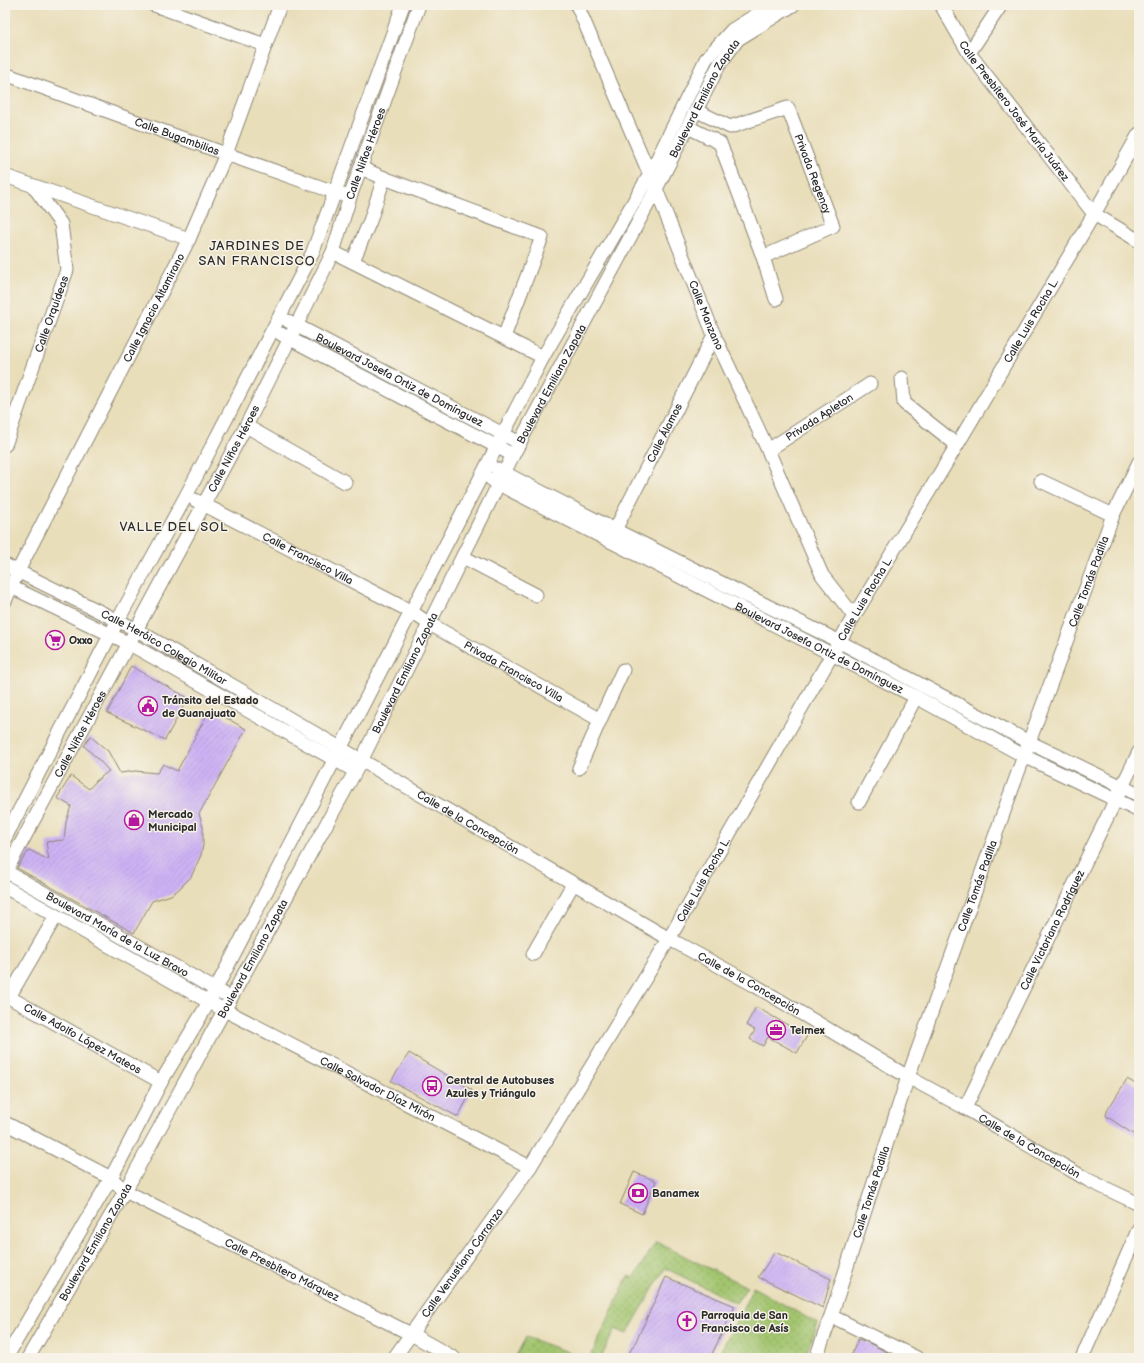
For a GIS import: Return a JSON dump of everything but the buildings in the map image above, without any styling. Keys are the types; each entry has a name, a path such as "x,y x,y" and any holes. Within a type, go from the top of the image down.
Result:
{"street":[{"path":"154,5 266,45"},
{"name":"Calle Ignacio Altamirano","path":"5,601 8,586 18,571 189,240 226,154 280,5"},
{"name":"Calle Niños Héroes","path":"5,838 118,620 186,496 312,254 336,192 403,5"},
{"name":"Calle Niños Héroes","path":"5,872 246,426 289,338 334,252 350,197 419,5"},
{"name":"Calle Manzano","path":"576,5 650,174 714,335 768,450 822,575 854,616"},
{"name":"Boulevard Emiliano Zapata","path":"6,1358 112,1178 161,1082 209,1002 543,357 650,174 706,59 732,30 772,5"},
{"name":"Boulevard Emiliano Zapata","path":"28,1358 125,1191 358,766 513,455 656,189 719,66 738,39 794,5"},
{"name":"Calle Presbítero José María Juárez","path":"941,5 969,53 1094,214"},
{"path":"969,53 1001,5"},
{"name":"Calle Bugambilias","path":"5,74 350,197"},
{"name":"Privada Regency","path":"730,127 788,108 833,226 763,257"},
{"path":"697,111 730,127 720,143"},
{"path":"688,127 720,143 763,257 776,299"},
{"name":"Calle Luis Rocha L.","path":"530,1167 669,939 854,616 1094,214 1139,134"},
{"path":"361,168 384,178 542,236 504,337"},
{"path":"5,176 189,240"},
{"path":"353,261 370,221 384,178"},
{"name":"Calle Orquídeas","path":"5,445 67,270 61,224 34,187"},
{"path":"1094,214 1139,241"},
{"path":"334,252 543,357"},
{"name":"Boulevard Josefa Ortiz de Domínguez","path":"279,316 520,443"},
{"name":"Boulevard Josefa Ortiz de Domínguez","path":"273,329 513,455"},
{"name":"Calle Álamos","path":"615,530 714,335"},
{"path":"902,378 904,402 957,445"},
{"name":"Privada Apleton","path":"768,450 870,384"},
{"path":"246,426 345,482"},
{"name":"Calle Tomás Padilla","path":"816,1358 908,1077 1113,515 1139,462"},
{"path":"485,469 502,478"},
{"name":"Boulevard Josefa Ortiz de Domínguez","path":"502,478 615,530 840,642 1029,742 1139,795"},
{"name":"Boulevard Josefa Ortiz de Domínguez","path":"502,478 519,495 833,654 1024,756 1139,811"},
{"path":"1041,481 1113,515"},
{"name":"Calle Francisco Villa","path":"186,496 204,503 412,612 428,623"},
{"path":"462,557 536,595"},
{"name":"Calle Heróico Colegio Militar","path":"5,565 135,629 358,766"},
{"name":"Calle Heróico Colegio Militar","path":"8,586 111,634 338,754"},
{"name":"Privada Francisco Villa","path":"428,623 600,720"},
{"path":"580,768 623,670"},
{"path":"859,802 916,697"},
{"name":"Calle Victoriano Rodríguez","path":"965,1108 1139,752"},
{"name":"Calle de la Concepción","path":"358,766 760,988 908,1077 965,1108 1088,1180 1139,1204"},
{"name":"Boulevard María de la Luz Bravo","path":"5,872 216,989 228,1004"},
{"path":"533,954 573,884"},
{"name":"Boulevard María de la Luz Bravo","path":"5,887 209,1002 228,1004"},
{"path":"7,996 56,916"},
{"name":"Calle Adolfo López Mateos","path":"7,996 161,1082"},
{"name":"Calle Salvador Díaz Mirón","path":"228,1004 530,1167"},
{"name":"Calle Presbítero Márquez","path":"5,1123 112,1178 125,1191 411,1334 454,1358"},
{"name":"Calle Venustiano Carranza","path":"394,1358 530,1167"},
{"path":"1082,1358 1139,1228"},
{"path":"831,1316 917,1358"}],"green space":[{"path":"656,1242 747,1287 736,1303 665,1268 627,1334 615,1329 601,1358 590,1358 628,1276 634,1278"},
{"path":"753,1287 818,1324 804,1358 717,1358"},
{"path":"526,1337 584,1358 515,1358"}],"place":[{"name":"Oxxo","path":"55,640"},
{"name":"Tránsito del Estado de Guanajuato","path":"148,706"},
{"name":"Mercado Municipal","path":"134,820"},
{"name":"Telmex","path":"776,1030"},
{"name":"Central de Autobuses Azules y Triángulo","path":"432,1086"},
{"name":"Banamex","path":"638,1193"},
{"name":"Parroquia de San Francisco de Asís","path":"687,1321"}],"district":[{"name":"JARDINES DE SAN FRANCISCO","path":"257,254"},
{"name":"VALLE DEL SOL","path":"174,527"}]}
